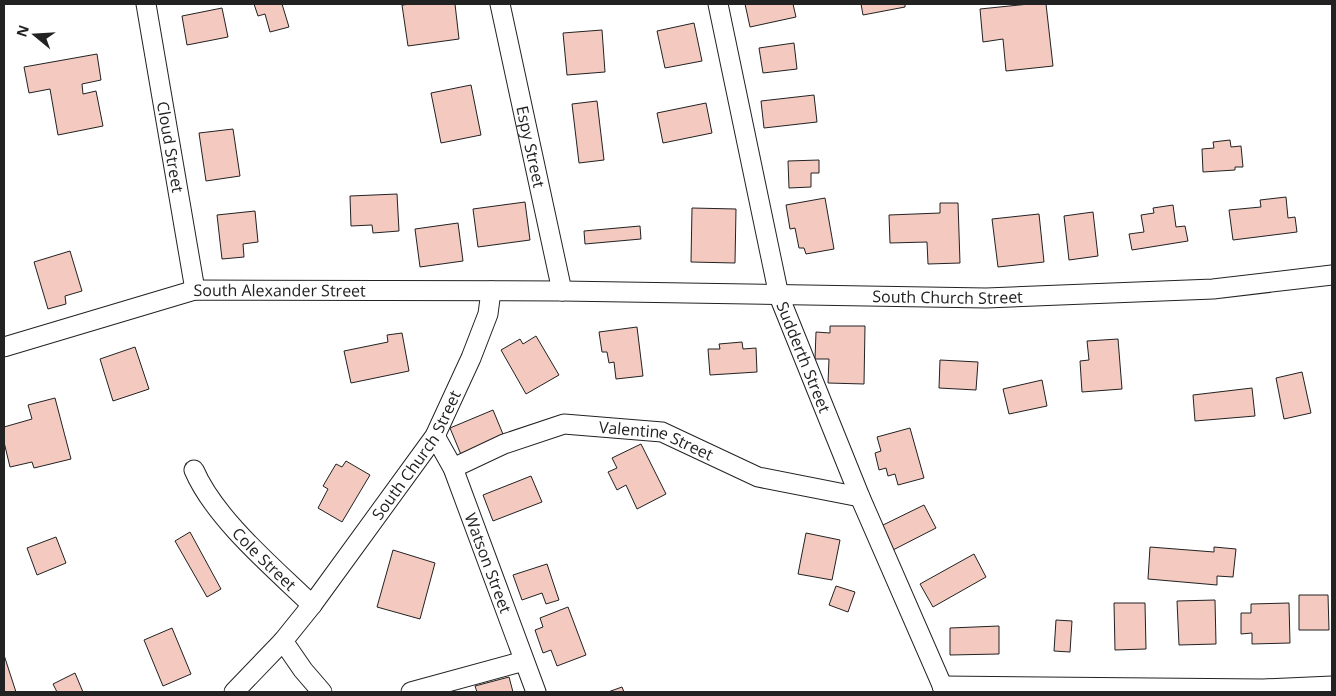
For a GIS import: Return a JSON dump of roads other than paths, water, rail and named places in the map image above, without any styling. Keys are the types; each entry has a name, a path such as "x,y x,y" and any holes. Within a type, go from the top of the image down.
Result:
{"street":[{"name":"Cloud Street","path":"146,4 196,290"},
{"name":"Espy Street","path":"500,4 562,291"},
{"name":"Sudderth Street","path":"718,4 779,296 860,498 943,689"},
{"name":"South Church Street","path":"562,291 779,296 1016,297 1213,289 1332,274"},
{"name":"South Alexander Street","path":"4,347 196,290 562,291"},
{"name":"South Church Street","path":"312,605 435,436 471,358 488,314 491,291"},
{"name":"Valentine Street","path":"454,468 504,444 564,424 662,432 758,477 860,498"},
{"name":"Watson Street","path":"435,436 454,468 536,692"},
{"name":"Cole Street","path":"194,470 201,487 250,546 312,605"},
{"path":"234,692 283,641 312,605"},
{"path":"283,641 303,670 322,692"},
{"path":"411,692 524,661"},
{"path":"943,689 1263,691 1332,686"}]}
